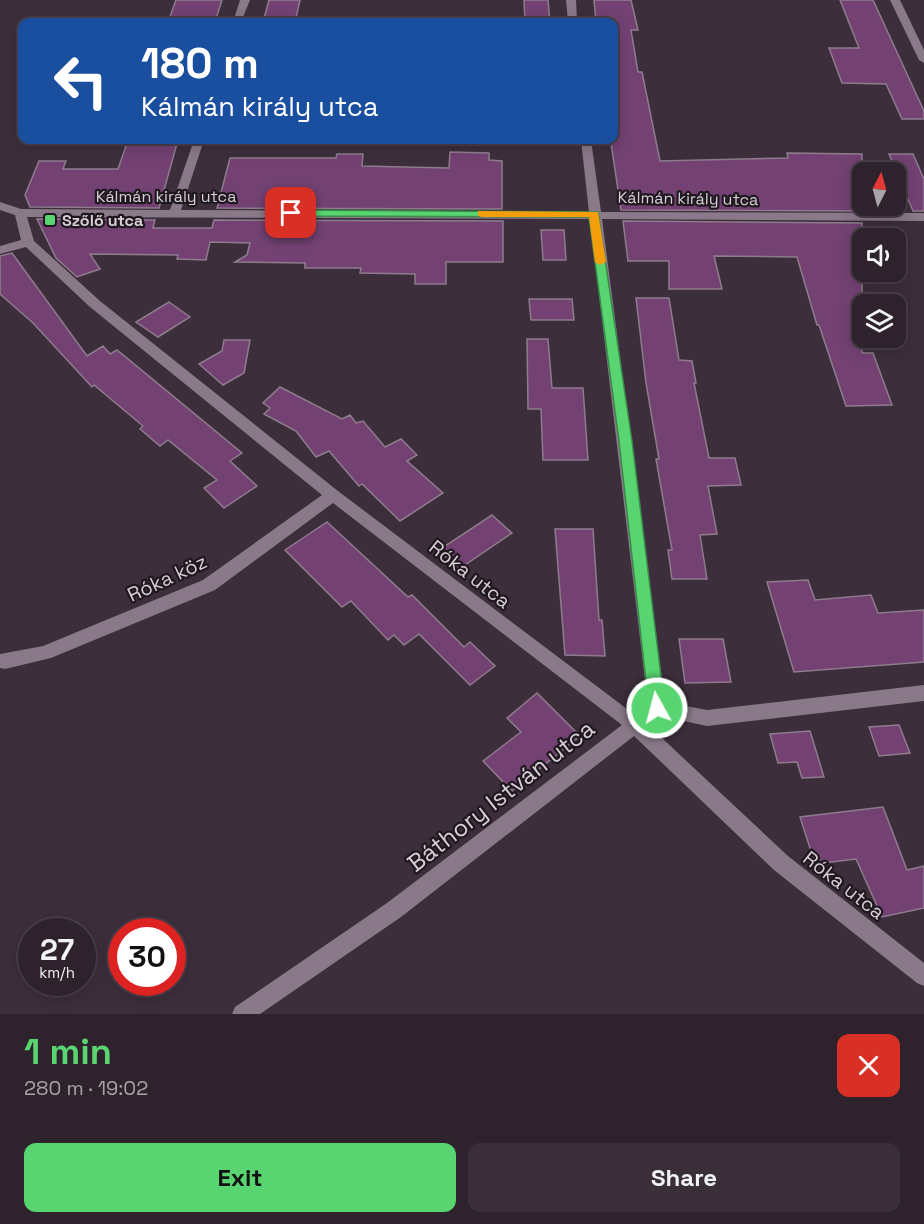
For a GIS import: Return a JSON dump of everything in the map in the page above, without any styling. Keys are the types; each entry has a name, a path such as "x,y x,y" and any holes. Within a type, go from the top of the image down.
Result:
{"street":[{"path":"238,18 245,0"},
{"path":"571,0 573,18"},
{"path":"895,0 924,60"},
{"path":"175,212 198,144"},
{"path":"586,144 626,441 657,708 707,718 924,693"},
{"path":"0,206 20,213 28,242 0,250"},
{"name":"Kálmán király utca","path":"20,213 924,217"},
{"name":"Róka utca","path":"28,242 95,304 333,495 635,725 781,863 924,976"},
{"name":"Róka köz","path":"0,661 5,662 45,653 209,585 333,495"},
{"name":"Báthory István utca","path":"242,1014 394,910 657,708"}],"building":[{"path":"176,0 222,0 216,18 169,18"},
{"path":"269,0 300,0 296,18 264,18"},
{"path":"524,0 548,0 550,18 525,18"},
{"path":"594,0 631,0 638,30 631,30 638,72 642,72 660,161 788,158 787,153 862,154 862,162 852,162 852,211 621,210 611,144 618,144 618,18 596,18"},
{"path":"840,0 873,0 924,111 924,119 902,119 886,84 842,83 829,48 859,48"},
{"path":"127,144 177,144 159,208 30,207 25,195 39,161 66,161 63,169 118,169"},
{"path":"450,152 489,153 489,160 502,161 502,209 217,208 230,158 336,158 337,154 363,154 362,166 449,168"},
{"path":"889,154 913,154 924,179 924,211 913,211 906,194 906,162 892,162"},
{"path":"37,219 155,220 153,228 212,228 214,220 503,221 503,262 446,262 446,284 415,284 415,274 360,273 361,268 305,268 305,263 235,262 247,255 250,243 210,242 206,260 177,259 178,255 90,254 100,269 77,277 56,258"},
{"path":"623,221 862,223 862,228 852,228 852,282 862,282 862,294 852,294 852,348 862,348 862,353 873,353 892,405 846,406 819,325 817,325 797,257 714,256 722,289 669,289 669,261 628,261"},
{"path":"541,230 564,230 566,260 543,260"},
{"path":"12,253 87,356 103,346 110,354 117,350 242,453 230,461 257,486 224,508 204,488 217,480 168,440 160,446 140,429 143,426 94,385 92,387 33,323 0,294 0,256"},
{"path":"636,298 669,298 679,360 692,361 696,383 694,383 709,458 735,458 741,485 708,486 717,534 700,535 707,579 672,579 668,550 672,550 656,459 659,459 646,383"},
{"path":"529,299 572,299 574,320 531,320"},
{"path":"169,302 190,317 158,337 136,322"},
{"path":"527,339 548,339 552,388 583,388 588,460 543,460 541,409 528,409"},
{"path":"224,340 250,340 244,373 223,385 199,364 222,351"},
{"path":"280,387 342,419 350,415 356,423 363,421 385,447 401,439 417,455 407,461 443,493 400,521 362,484 359,486 329,451 316,457 296,431 264,414 270,408 263,403"},
{"path":"492,515 512,533 459,569 439,550"},
{"path":"327,522 408,597 412,595 464,647 470,642 495,666 470,685 419,634 404,645 394,635 388,640 351,601 342,607 285,550"},
{"path":"555,529 593,529 599,620 602,620 605,656 565,655"},
{"path":"808,580 815,600 871,595 878,613 924,610 924,662 794,672 767,582"},
{"path":"679,639 723,639 731,682 685,683"},
{"path":"537,693 580,736 512,791 483,761 521,732 507,718"},
{"path":"899,725 910,753 879,756 869,727"},
{"path":"810,731 824,777 802,778 797,762 778,763 770,734"},
{"path":"883,807 907,870 924,866 924,908 882,917 856,859 815,864 800,817"}],"slow traffic":[{"path":"482,213 594,214 600,262"}],"place":[{"name":"Szőlő utca","path":"50,220"}],"route":[{"path":"291,213 594,214 626,441 657,708"}]}
